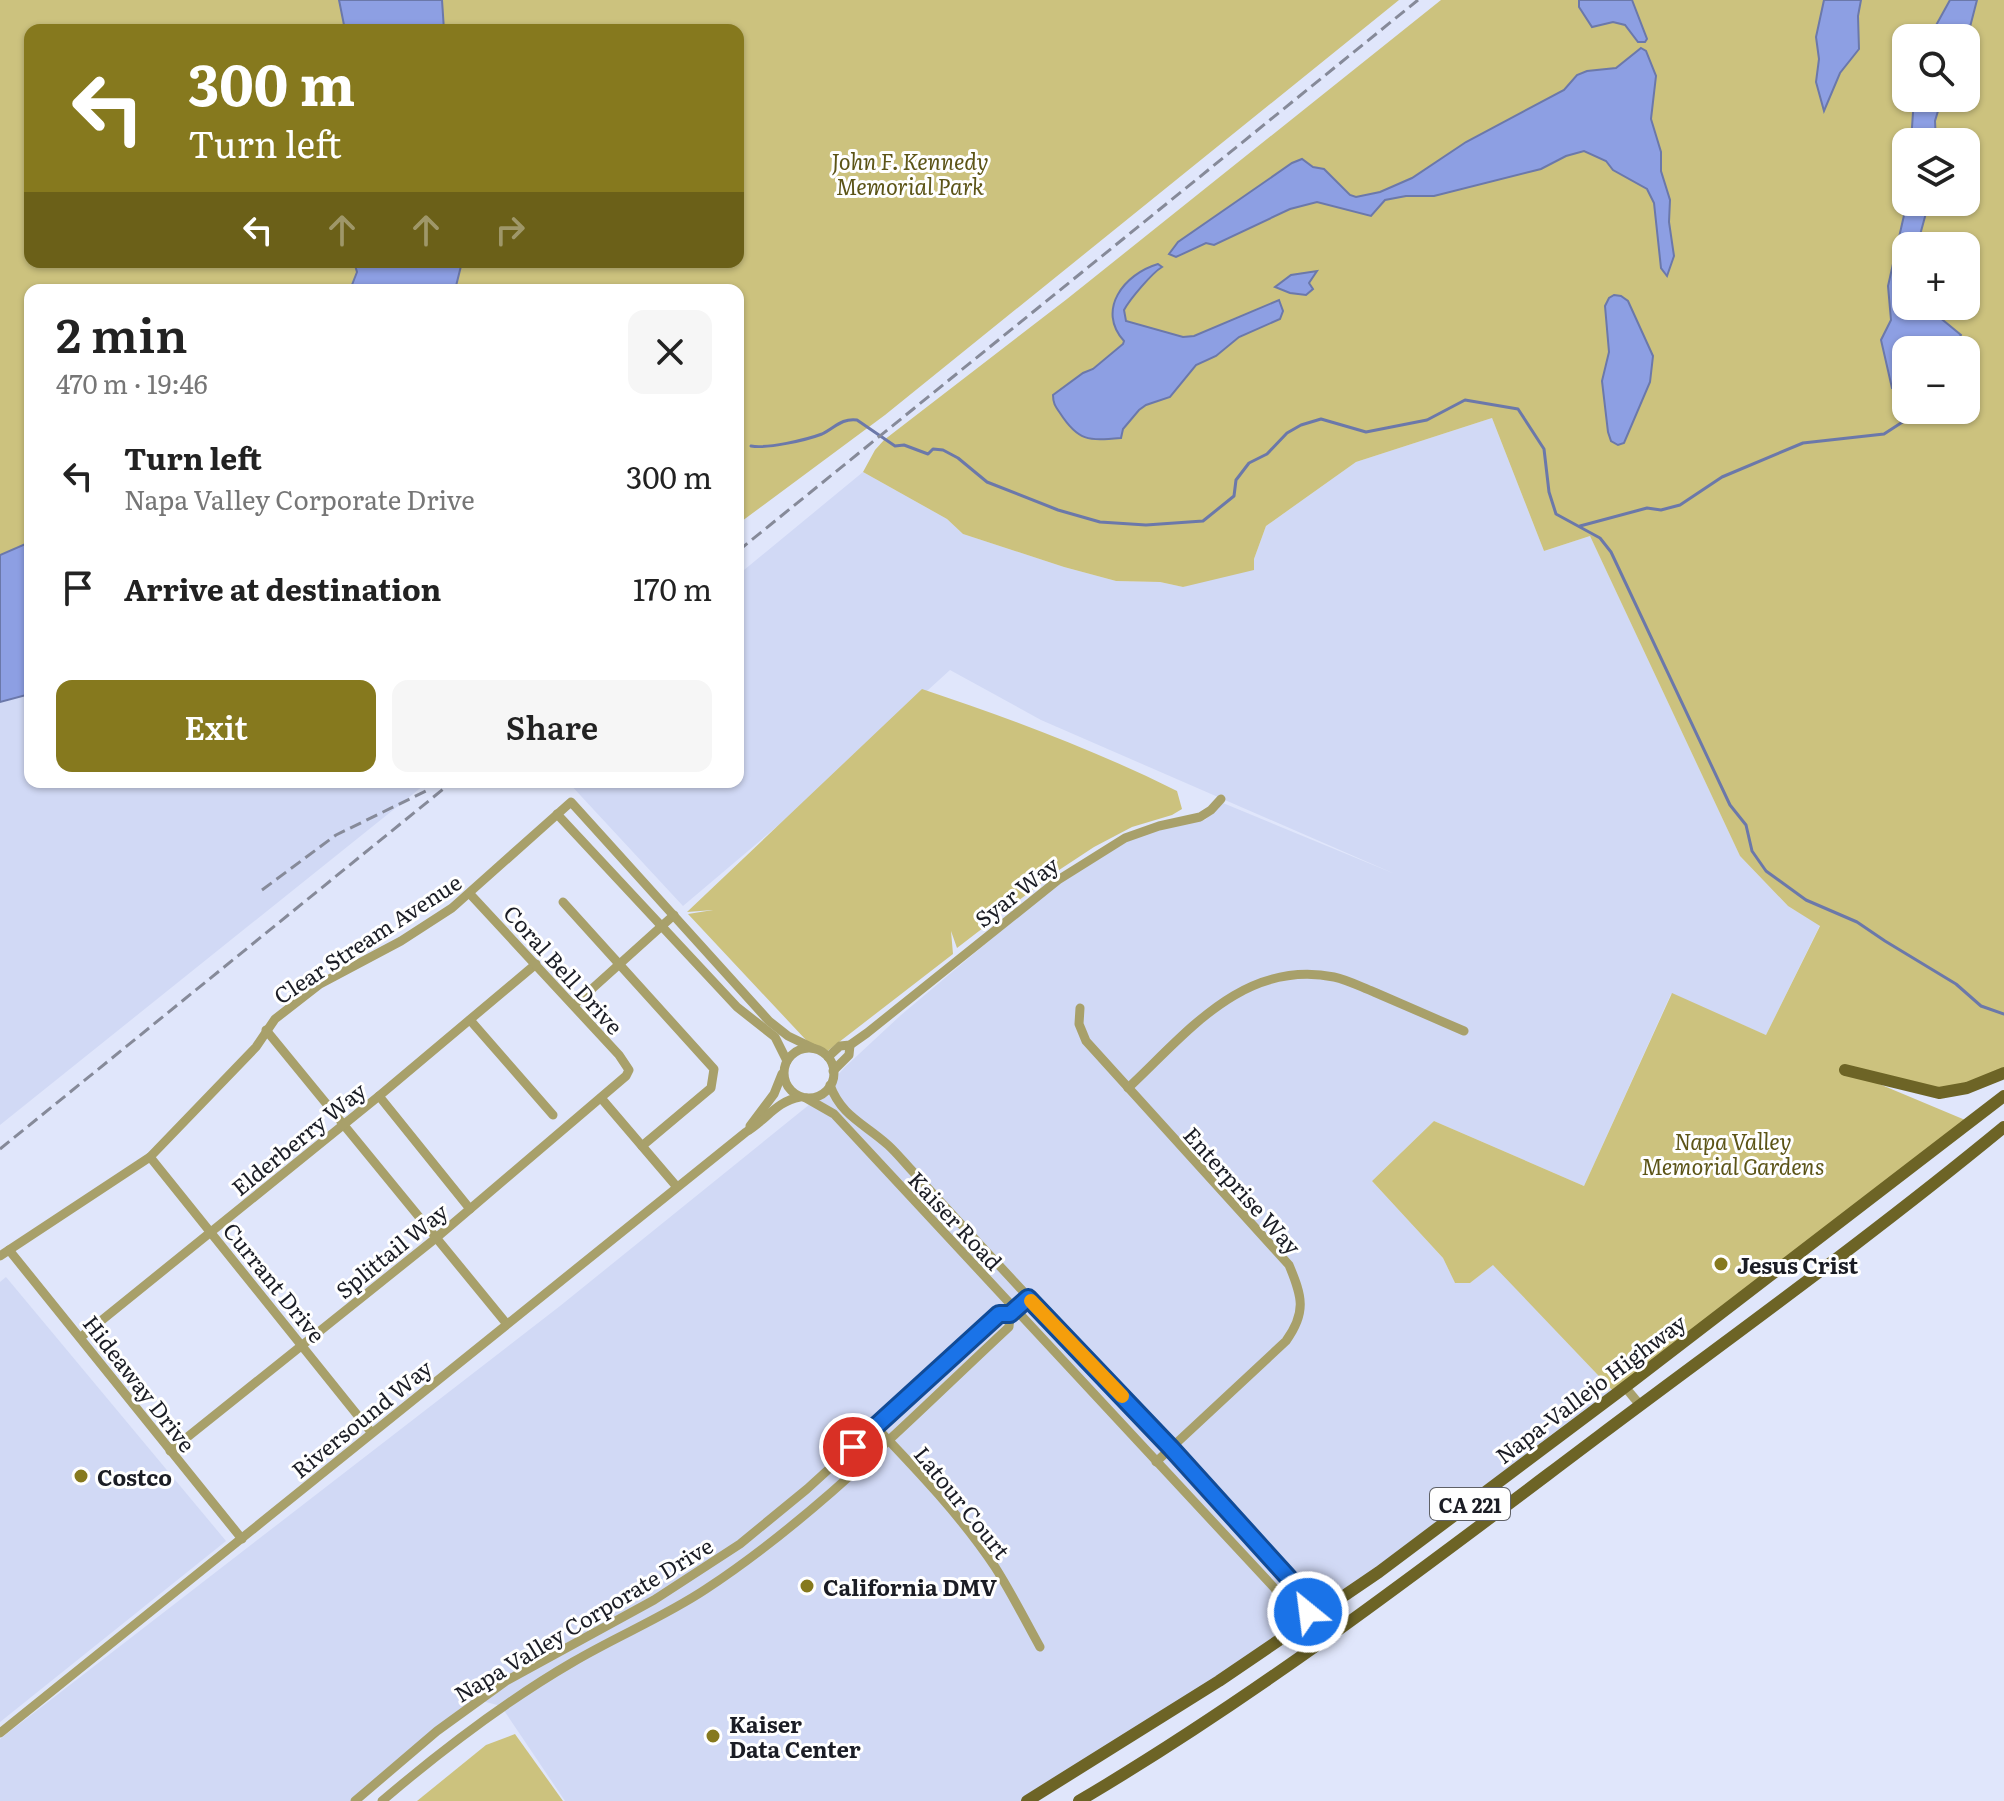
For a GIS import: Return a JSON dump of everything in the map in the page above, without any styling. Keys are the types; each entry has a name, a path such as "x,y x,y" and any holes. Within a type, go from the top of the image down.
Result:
{"main road":[{"path":"1845,1070 1939,1093 1967,1088 2004,1073"},
{"name":"Napa-Vallejo Highway","path":"1027,1801 1219,1681 1310,1616 1625,1387 2004,1096"},
{"name":"Napa-Vallejo Highway","path":"1079,1801 1163,1749 1327,1639 1895,1214 2003,1127"}],"street":[{"name":"Syar Way","path":"828,1057 840,1046 850,1045 1077,867 1125,838 1200,817 1221,799"},
{"name":"Clear Stream Avenue","path":"4,1253 150,1157 256,1047 275,1019 320,984 401,941 470,894 571,802 674,915"},
{"path":"557,814 737,1007 775,1037 787,1061"},
{"name":"Coral Bell Drive","path":"470,894 574,1005 629,1070"},
{"path":"563,902 714,1069 711,1088 642,1146"},
{"path":"574,1005 674,915 769,1021 788,1036 813,1048 828,1057 833,1071 830,1085 820,1095 803,1097 788,1087 783,1071 787,1061 800,1049 813,1048"},
{"name":"Elderberry Way","path":"81,1337 379,1096 536,964"},
{"path":"1128,1088 1224,1000 1246,987 1284,976 1322,976 1345,980 1464,1031"},
{"name":"Enterprise Way","path":"1080,1008 1079,1024 1086,1041 1289,1265 1300,1291 1298,1321 1286,1341 1156,1462"},
{"path":"470,1020 553,1115"},
{"path":"266,1030 506,1323"},
{"name":"Syar Way","path":"833,1071 849,1055 850,1045"},
{"name":"Splittail Way","path":"170,1451 436,1238 601,1098 629,1070"},
{"name":"Riversound Way","path":"746,1132 774,1094 783,1071"},
{"name":"Kaiser Road","path":"830,1085 845,1112 889,1146 1305,1596 1310,1616 1327,1639"},
{"path":"379,1096 470,1209"},
{"name":"Riversound Way","path":"0,1733 506,1323 766,1119 778,1104 803,1097"},
{"name":"Kaiser Road","path":"803,1097 834,1114 1012,1312 1292,1607 1310,1616"},
{"path":"601,1098 677,1187"},
{"name":"Currant Drive","path":"150,1157 371,1432"},
{"name":"Hideaway Drive","path":"4,1253 81,1337 242,1539"},
{"name":"Napa Valley Corporate Drive","path":"355,1801 437,1731 506,1681 654,1600 709,1566 807,1489 999,1314 1012,1312 1028,1298"},
{"name":"Napa Valley Corporate Drive","path":"382,1801 448,1745 517,1696 577,1659 650,1622 730,1573 798,1521 1009,1327 1012,1312"},
{"path":"1625,1387 1640,1405"},
{"name":"Latour Court","path":"875,1426 981,1547 1040,1647"},
{"path":"506,1681 517,1696"}],"shaded area":[{"path":"1492,418 1544,551 1590,536 1740,856 1788,906 1820,925 1766,1035 1671,994 1584,1186 1434,1121 1372,1181 1443,1258 1455,1283 1470,1283 1493,1264 1616,1394 1379,1572 1027,1801 565,1801 501,1706 478,1700 355,1801 0,1801 0,1739 560,1306 815,1100 901,1015 1060,881 1126,841 1205,820 1223,803 1395,874 1041,720 950,670 794,812 683,906 574,788 744,788 744,570 863,472 947,519 963,534 1116,581 1160,582 1183,587 1254,559 1266,526 1356,462"},
{"path":"24,696 24,788 421,788 0,1125 0,702"},
{"name":"Costco","path":"6,1277 226,1541 0,1722 0,1282"}],"green space":[{"path":"0,0 339,0 344,24 24,24 24,268 356,268 357,272 352,284 24,284 24,545 0,555"},
{"name":"John F. Kennedy Memorial Park","path":"442,0 1399,0 885,415 744,520 744,284 456,284 460,268 744,268 744,24 444,24"},
{"name":"Napa Valley Memorial Gardens","path":"1441,0 2004,0 2004,1073 1952,1092 1853,1073 1970,1122 1616,1394 1493,1265 1470,1283 1455,1283 1443,1258 1372,1181 1434,1121 1584,1186 1672,993 1766,1035 1820,926 1788,906 1740,856 1590,536 1544,551 1492,418 1356,462 1266,526 1254,559 1254,570 1183,587 1160,582 1116,581 963,534 947,519 863,472 884,440 1067,299"},
{"path":"922,689 987,711 1146,776 1177,791 1182,809 1132,827 1094,847 1053,874 957,948 951,931 953,954 821,1056 688,914 713,910 687,912"},
{"path":"515,1734 563,1801 417,1801 486,1745"}],"water":[{"path":"339,0 442,0 444,24 344,24"},
{"path":"1579,0 1632,0 1647,39 1638,42 1625,25 1613,22 1592,27 1579,7"},
{"path":"1824,0 1861,0 1859,49 1840,73 1824,111 1816,82 1819,59 1816,37"},
{"path":"1950,0 1977,0 1971,24 1937,24"},
{"path":"1641,48 1646,51 1656,76 1651,119 1670,200 1669,222 1674,256 1667,276 1661,268 1654,203 1647,189 1613,170 1606,161 1584,151 1541,169 1434,196 1385,200 1371,216 1317,202 1290,209 1214,245 1206,243 1176,257 1169,254 1178,242 1292,163 1302,159 1313,167 1324,169 1350,195 1356,197 1380,192 1412,178 1466,142 1564,90 1577,75 1616,68"},
{"path":"1913,112 1938,112 1935,128 1912,128"},
{"path":"1904,216 1925,216 1921,232 1900,232"},
{"path":"1158,264 1162,267 1124,310 1126,321 1183,337 1194,336 1279,300 1283,311 1280,319 1239,337 1216,356 1196,365 1170,397 1139,410 1123,429 1121,438 1085,437 1066,422 1053,395 1093,369 1123,344 1116,329 1113,306 1134,276"},
{"path":"356,268 460,268 456,284 352,284"},
{"path":"1892,268 1892,320 1943,320 1961,335 1892,336 1892,388 1881,340 1891,320 1888,286"},
{"path":"1317,271 1309,283 1313,289 1306,295 1275,287 1291,275"},
{"path":"1614,295 1628,301 1653,356 1650,382 1624,443 1618,445 1611,441 1608,432 1602,381 1609,352 1605,306"},
{"path":"24,545 24,696 0,702 0,555"}],"waterway":[{"path":"751,446 797,441 822,434 842,422 857,420 895,446 904,445 928,454 933,449 943,450 987,482 1058,510 1100,522 1146,525 1203,521 1234,496 1236,480 1249,463 1267,454 1287,433 1301,425 1321,419 1366,432 1427,420 1465,400 1518,409 1544,449 1549,492 1556,514 1600,538 1611,552 1730,805 1746,825 1752,851 1766,871 1806,900 1857,922 1956,984 1981,1006 2004,1014"},
{"path":"1580,526 1647,508 1661,510 1680,505 1722,477 1803,443 1884,434 1899,424"}],"railway":[{"path":"744,546 1418,0"},
{"path":"0,1149 445,788"},
{"path":"262,890 336,835 428,790"}],"slow traffic":[{"path":"1031,1301 1122,1396"}],"place":[{"name":"Jesus Crist","path":"1721,1264"},
{"name":"Costco","path":"81,1476"},
{"name":"California DMV","path":"807,1586"},
{"name":"Kaiser Data Center","path":"713,1736"}],"route":[{"path":"853,1447 999,1314 1010,1314 1028,1298 1171,1448 1305,1596 1308,1612"}]}
